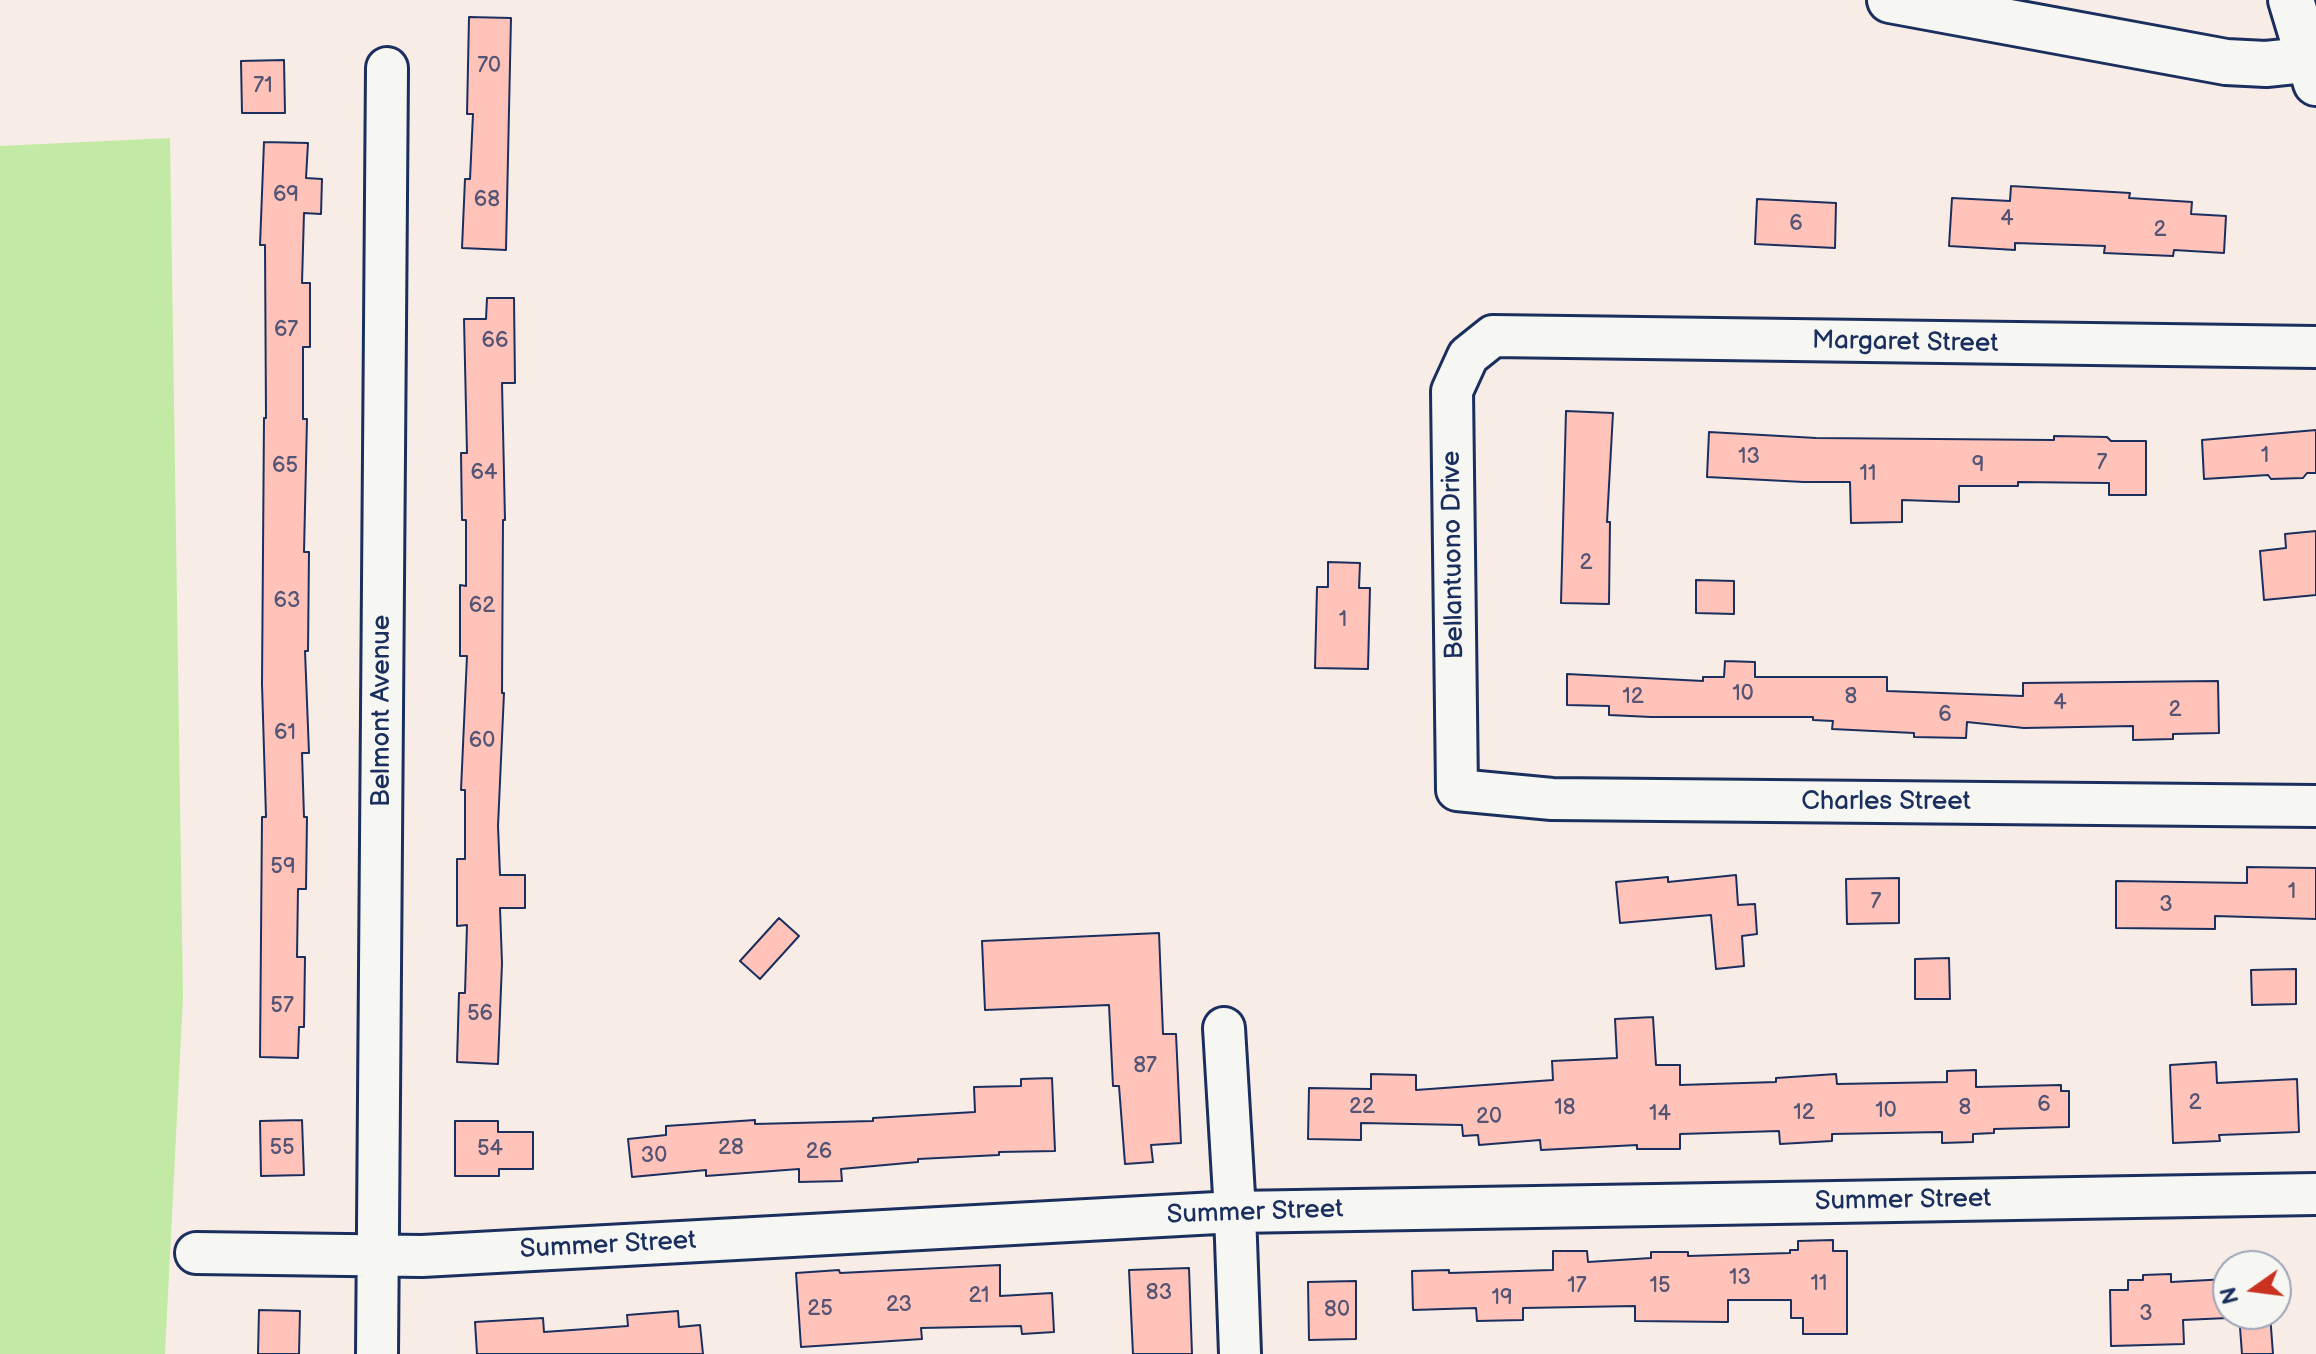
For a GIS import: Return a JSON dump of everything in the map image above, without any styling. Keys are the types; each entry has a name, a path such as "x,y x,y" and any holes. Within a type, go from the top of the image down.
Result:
{"main road":[{"path":"1890,0 2226,62 2314,67 2291,0"}],"street":[{"name":"Belmont Avenue","path":"377,1354 387,68"},
{"name":"Margaret Street","path":"1493,336 2316,347"},
{"name":"Bellantuono Drive","path":"1457,790 1452,391 1468,356 1493,336"},
{"name":"Charles Street","path":"1457,790 1552,799 2316,806"},
{"path":"1224,1028 1240,1354"},
{"name":"Summer Street","path":"196,1253 422,1256 1235,1212 2316,1194"}],"green space":[{"path":"170,138 183,997 165,1354 0,1354 0,146"}],"building":[{"path":"469,17 511,18 506,250 462,248 465,179 470,179 473,114 467,114"},
{"path":"284,60 285,113 242,113 241,61"},
{"path":"264,142 308,143 306,178 322,179 321,214 304,213 302,283 310,283 310,347 303,347 303,419 307,419 304,552 309,552 308,651 305,651 309,753 302,753 304,817 307,817 306,889 298,889 297,957 305,957 304,1027 299,1027 298,1058 260,1057 262,817 266,817 262,684 265,245 260,245"},
{"path":"2011,186 2130,193 2129,198 2192,202 2191,214 2226,216 2224,253 2174,250 2173,256 2104,253 2105,246 2015,243 2015,250 1949,246 1952,198 2010,201"},
{"path":"1757,199 1836,203 1835,248 1755,244"},
{"path":"487,298 514,298 515,383 502,383 504,693 498,826 500,875 525,875 525,908 500,908 502,963 498,1064 457,1062 459,993 465,993 467,925 457,926 457,859 465,859 465,790 461,790 467,656 460,656 460,585 466,586 466,520 462,520 461,453 467,453 464,319 486,319"},
{"path":"1566,411 1613,413 1607,522 1610,522 1609,604 1561,603"},
{"path":"2316,430 2316,473 2307,473 2303,478 2271,479 2268,475 2204,479 2202,440"},
{"path":"1709,432 1816,438 2054,440 2054,436 2146,441 2146,495 2109,495 2109,483 2018,482 2018,486 1959,486 1959,502 1902,500 1902,522 1851,523 1850,482 1707,477"},
{"path":"2316,531 2316,595 2264,600 2260,551 2286,548 2285,534"},
{"path":"1328,562 1360,563 1359,588 1370,588 1368,669 1315,668 1317,587 1328,587"},
{"path":"1696,580 1734,581 1734,614 1696,613"},
{"path":"1725,661 1755,662 1755,677 1887,677 1887,691 2023,696 2023,683 2218,681 2219,733 2173,734 2173,739 2133,740 2133,726 2024,728 1967,722 1966,738 1914,737 1914,733 1832,729 1833,721 1813,720 1813,717 1609,715 1609,706 1567,705 1567,674 1703,681 1703,677 1724,677"},
{"path":"2247,867 2316,868 2316,919 2215,916 2215,929 2116,928 2116,881 2247,883"},
{"path":"1736,875 1738,905 1755,904 1757,934 1742,936 1744,966 1716,969 1711,915 1620,923 1616,882 1668,877 1668,882"},
{"path":"1899,878 1899,923 1847,924 1846,879"},
{"path":"779,918 799,936 760,979 740,961"},
{"path":"1159,933 1163,1034 1176,1034 1181,1143 1151,1145 1153,1162 1125,1164 1119,1086 1113,1086 1109,1005 985,1010 982,941"},
{"path":"1949,958 1950,999 1915,999 1915,959"},
{"path":"2296,969 2296,1004 2252,1005 2251,970"},
{"path":"1653,1017 1656,1065 1680,1065 1680,1085 1776,1082 1776,1078 1836,1074 1837,1084 1947,1082 1947,1071 1976,1070 1976,1087 2061,1085 2061,1091 2069,1091 2069,1127 1994,1129 1994,1133 1973,1134 1973,1142 1942,1143 1942,1132 1832,1134 1832,1141 1780,1144 1779,1131 1680,1134 1680,1149 1637,1149 1637,1145 1541,1150 1540,1140 1479,1145 1478,1135 1463,1136 1462,1125 1361,1123 1361,1140 1308,1139 1309,1088 1371,1089 1371,1074 1416,1075 1416,1090 1553,1080 1552,1061 1617,1058 1615,1019"},
{"path":"2216,1062 2217,1083 2297,1079 2299,1132 2219,1135 2220,1141 2173,1143 2170,1065"},
{"path":"1052,1078 1055,1151 999,1152 999,1155 918,1159 918,1162 841,1169 842,1181 799,1182 799,1169 706,1176 706,1170 632,1177 628,1139 666,1135 666,1126 755,1120 755,1124 873,1121 873,1118 975,1112 974,1087 1021,1086 1021,1079"},
{"path":"302,1120 304,1175 261,1176 260,1121"},
{"path":"455,1121 498,1121 498,1132 533,1132 533,1169 499,1169 499,1176 455,1176"},
{"path":"1833,1240 1833,1251 1847,1251 1847,1334 1803,1334 1803,1318 1791,1318 1791,1300 1728,1300 1728,1322 1635,1321 1635,1306 1523,1308 1523,1320 1477,1321 1476,1308 1413,1310 1412,1271 1553,1270 1553,1251 1587,1251 1588,1262 1651,1258 1651,1252 1688,1252 1688,1256 1790,1253 1790,1250 1798,1250 1798,1241"},
{"path":"1000,1265 1000,1296 1052,1293 1054,1332 1022,1334 1021,1326 921,1328 922,1339 801,1347 796,1273"},
{"path":"1189,1268 1192,1354 1133,1354 1129,1270"},
{"path":"2171,1274 2171,1282 2212,1280 2212,1319 2183,1320 2184,1344 2111,1346 2110,1290 2128,1290 2128,1280 2143,1280 2143,1275"},
{"path":"1356,1281 1356,1339 1309,1340 1308,1282"},
{"path":"259,1310 300,1311 299,1354 258,1354"},
{"path":"678,1311 679,1327 700,1325 703,1354 477,1354 475,1322 543,1318 544,1332 628,1326 627,1315"},
{"path":"2240,1330 2271,1330 2273,1354 2242,1354"}]}
